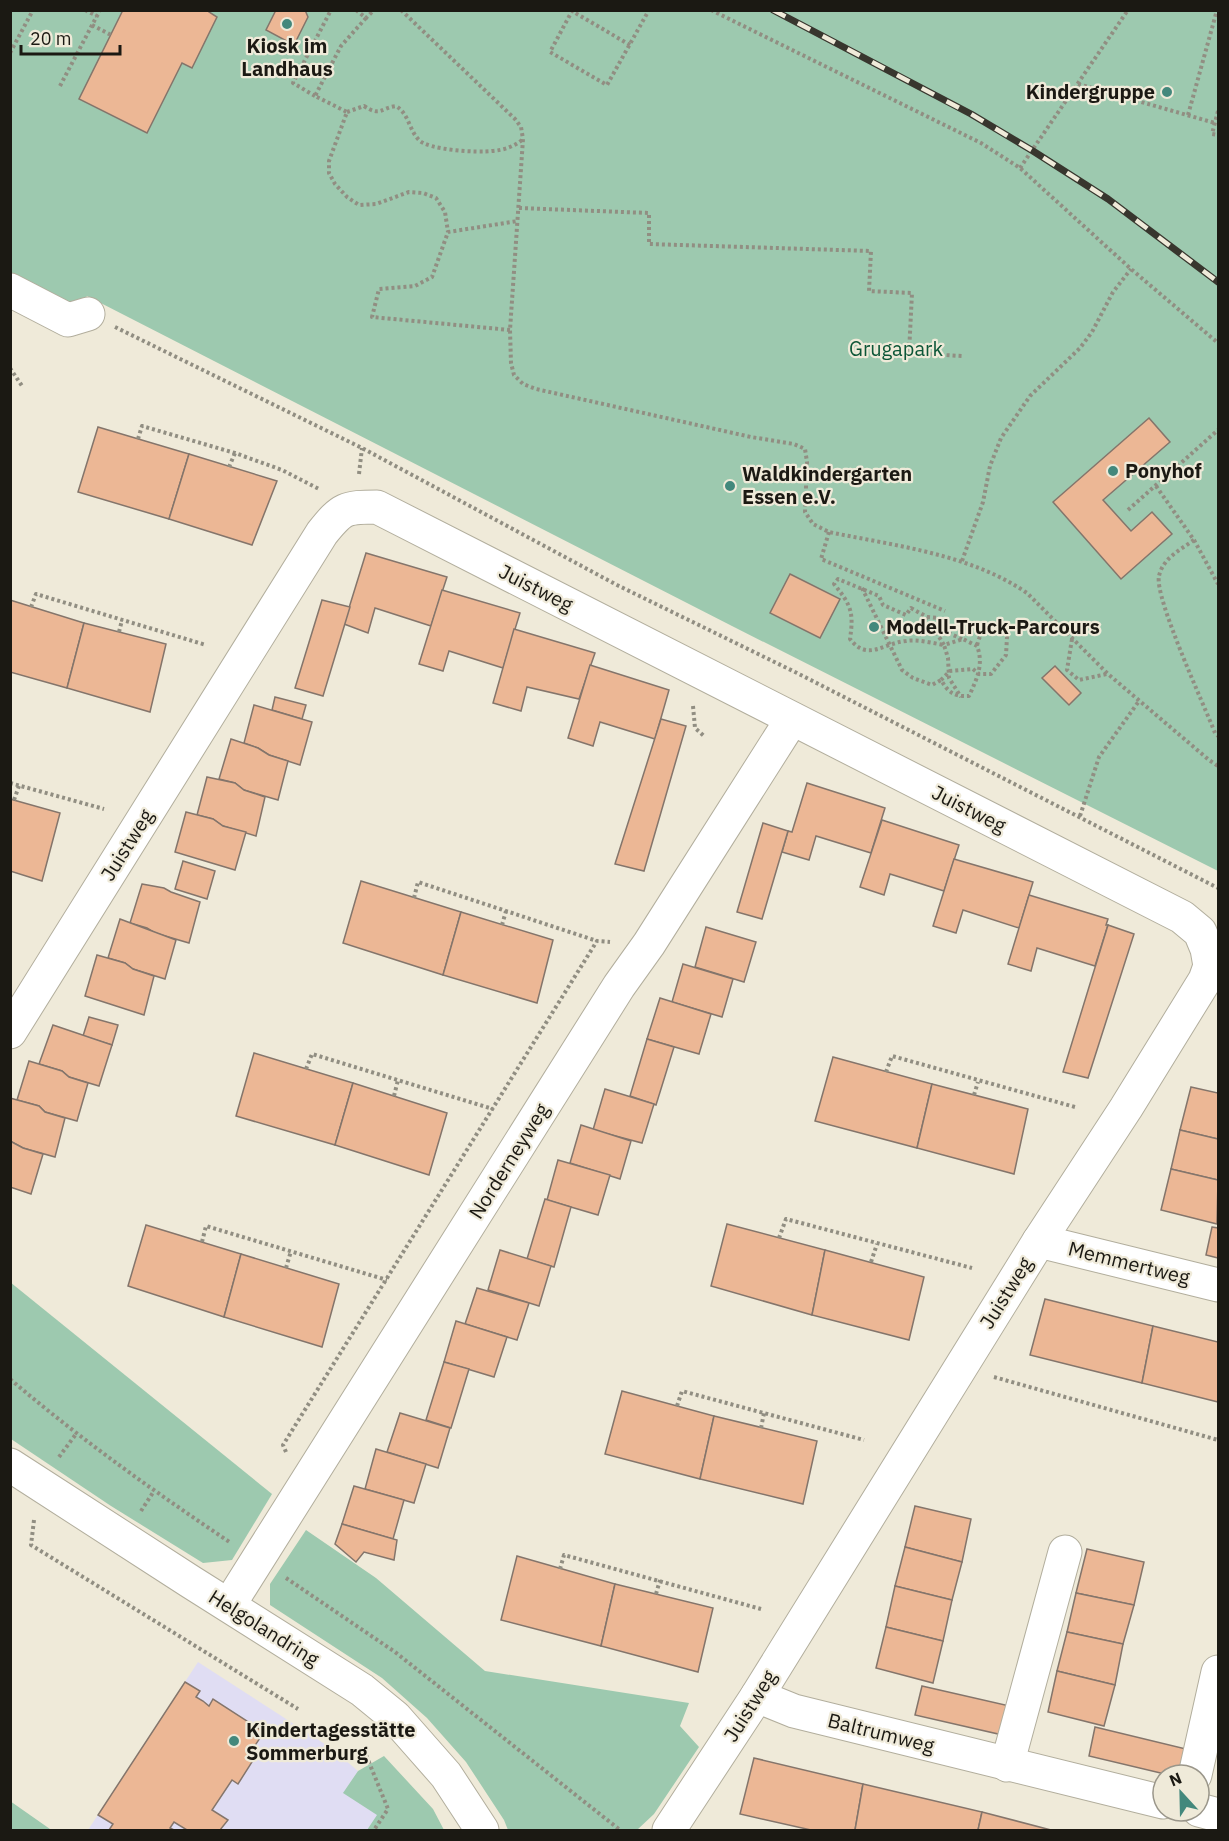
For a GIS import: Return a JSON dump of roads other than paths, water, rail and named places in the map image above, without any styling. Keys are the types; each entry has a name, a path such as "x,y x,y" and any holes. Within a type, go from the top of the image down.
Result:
{"street":[{"path":"10,290 68,320 88,314"},
{"name":"Juistweg","path":"10,1032 322,533 339,513 353,507 377,507 1182,917 1200,932 1207,949 1210,966 1205,980 958,1370 757,1696 669,1830"},
{"name":"Norderneyweg","path":"229,1605 619,986 649,944 792,719"},
{"name":"Memmertweg","path":"1039,1241 1218,1285"},
{"name":"Helgolandring","path":"20,1477 362,1689 395,1717 446,1775 482,1830"},
{"path":"1007,1765 1065,1552"},
{"path":"1198,1763 1218,1672"},
{"name":"Baltrumweg","path":"757,1696 794,1711 1151,1799"}],"railway":[{"path":"773,10 971,114 1033,151 1108,199 1218,282"}],"place":[{"name":"Kiosk im Landhaus","path":"287,24"},
{"name":"Kindergruppe","path":"1167,92"},
{"name":"Ponyhof","path":"1113,471"},
{"name":"Waldkindergarten Essen e.V.","path":"730,486"},
{"name":"Modell-Truck-Parcours","path":"874,627"},
{"name":"Kindertagesstätte Sommerburg","path":"234,1741"}],"park label":[{"name":"Grugapark","path":"896,349"}]}
